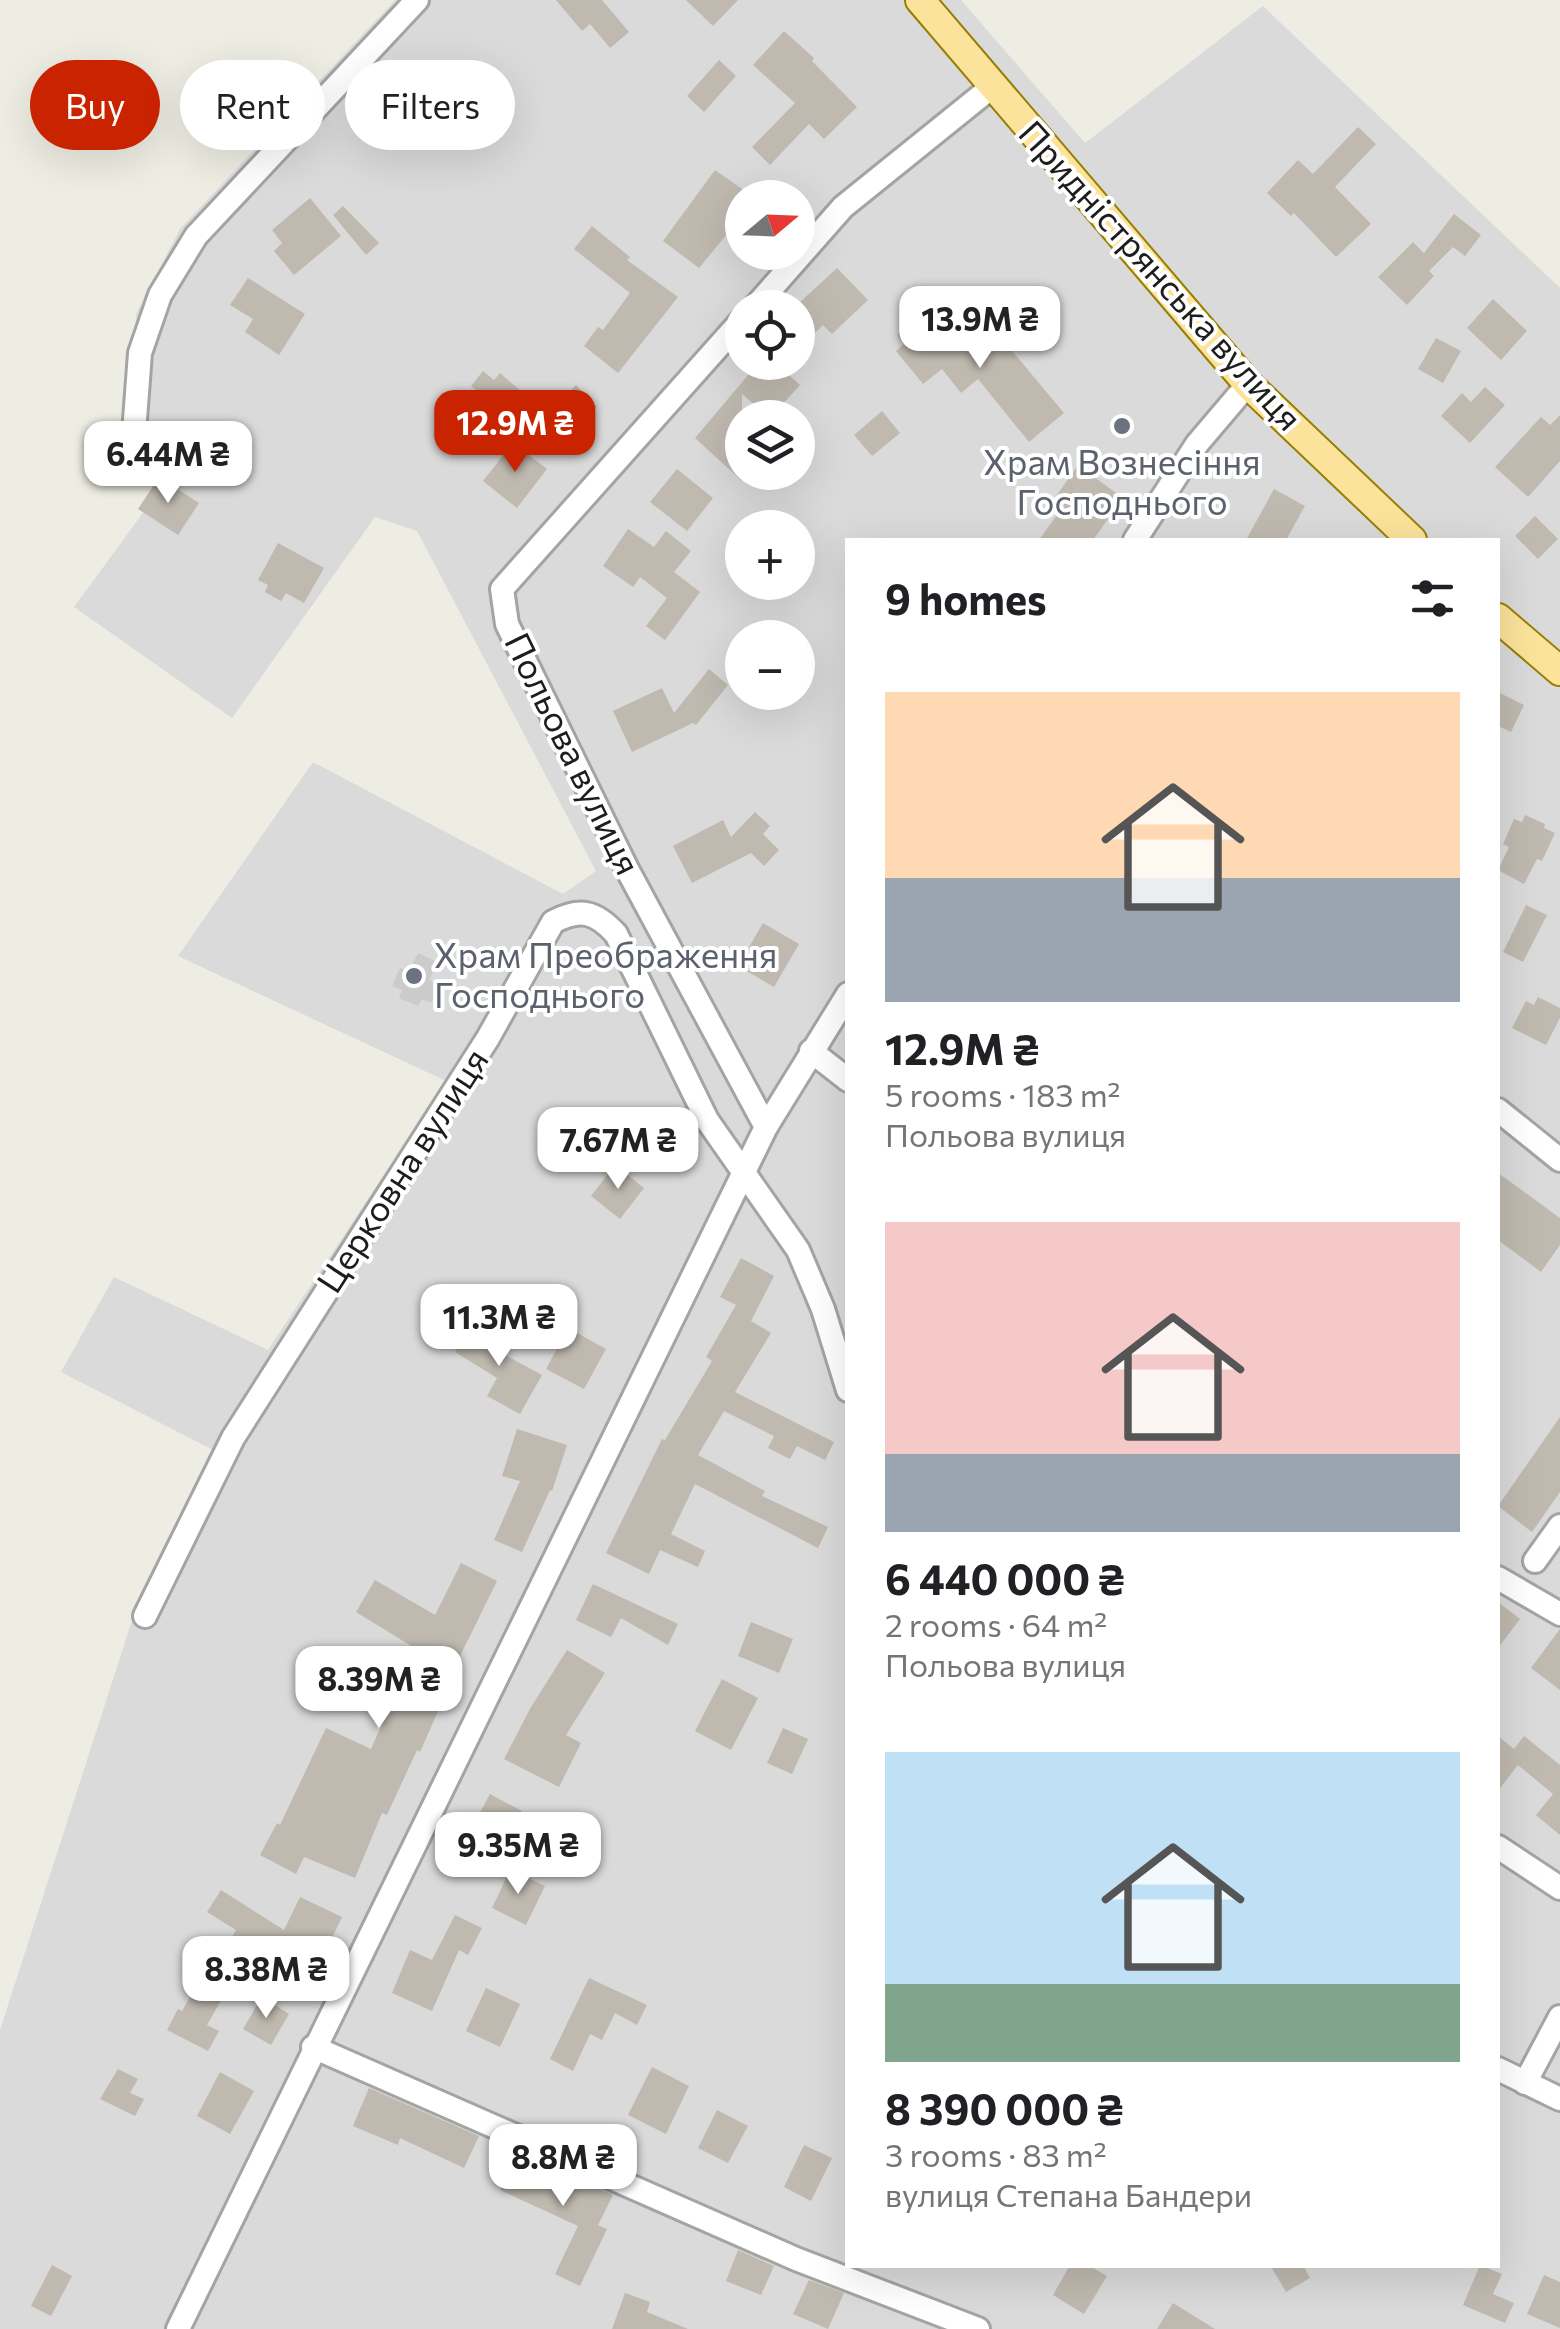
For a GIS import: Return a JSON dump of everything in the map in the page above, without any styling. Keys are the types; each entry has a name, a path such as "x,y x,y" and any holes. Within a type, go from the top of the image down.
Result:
{"main road":[{"name":"Придністрянська вулиця","path":"920,0 1248,384 1410,538"},
{"path":"1500,620 1560,671"}],"street":[{"path":"134,433 140,354 160,295 196,236 418,0"},
{"path":"770,290 843,208 993,86"},
{"name":"Польова вулиця","path":"725,339 502,589 508,624 626,869 766,1127"},
{"path":"1136,538 1197,444 1248,384"},
{"name":"Церковна вулиця","path":"144,1616 233,1438 488,1038 553,922 571,913 588,912 604,920 616,934 707,1120 745,1172"},
{"path":"178,2329 766,1127 845,999"},
{"path":"812,1051 845,1078"},
{"path":"1500,1112 1560,1160"},
{"path":"745,1172 798,1250 823,1309 845,1380"},
{"path":"1535,1561 1560,1526"},
{"path":"1500,1579 1560,1614"},
{"path":"1500,1848 1560,1888"},
{"path":"1525,2082 1560,2017"},
{"path":"313,2047 796,2258 978,2329"},
{"path":"1500,2070 1560,2100"}],"shaded area":[{"path":"395,0 961,0 1085,143 1263,6 1560,288 1560,2329 0,2329 0,2030 136,1608 215,1451 61,1372 114,1277 268,1350 446,1081 178,956 313,762 563,894 596,871 417,531 375,517 232,718 74,607 170,476 130,455 136,314 180,229 254,150 325,150 325,75"},
{"name":"Храм Преображення Господнього","path":"418,953 437,962 429,980 439,985 431,1003 422,999 418,1006 399,998 402,990 392,986 400,968 409,971"}],"building":[{"path":"556,0 602,0 629,32 610,48 590,24 582,31"},
{"path":"686,0 738,0 713,26"},
{"path":"784,31 857,107 824,139 809,124 770,165 752,147 795,103 753,65"},
{"path":"719,60 736,76 704,112 687,96"},
{"path":"1358,127 1376,144 1335,187 1371,224 1336,257 1294,213 1291,216 1267,193 1298,160 1313,174"},
{"path":"715,170 729,180 725,180 725,237 699,268 663,241"},
{"path":"310,198 341,236 294,275 274,251 282,243 272,230"},
{"path":"343,206 379,243 366,255 333,215"},
{"path":"1454,214 1481,235 1465,256 1453,247 1429,271 1434,276 1407,305 1378,277 1413,242 1424,253"},
{"path":"592,226 630,257 627,260 678,297 618,373 584,346 598,327 603,330 630,293 574,249"},
{"path":"837,268 868,300 832,334 823,325 815,333 813,290"},
{"path":"248,278 305,314 279,355 245,332 253,319 230,305"},
{"path":"1493,299 1527,331 1501,360 1467,328"},
{"path":"924,312 943,335 961,320 983,346 998,334 1064,413 1029,442 978,379 961,393 942,369 923,384 896,351 904,344 897,335"},
{"path":"1436,338 1461,351 1443,383 1418,369"},
{"path":"483,371 494,380 500,373 522,392 494,426 470,406 480,393 471,386"},
{"path":"744,380 795,380 800,385 786,400 749,400 742,394 742,400 727,400"},
{"path":"576,385 597,407 578,426 557,404"},
{"path":"1485,387 1505,405 1470,443 1441,416 1462,393 1471,402"},
{"path":"725,402 725,465 695,438"},
{"path":"882,411 900,433 872,456 854,435"},
{"path":"1560,415 1560,461 1528,497 1495,467 1541,417 1550,425"},
{"path":"513,443 547,469 517,508 483,481"},
{"path":"1078,465 1123,498 1094,538 1040,538 1061,509 1052,502"},
{"path":"677,469 713,498 687,531 650,502"},
{"path":"159,477 199,503 178,535 138,509"},
{"path":"1274,489 1305,506 1287,538 1247,538"},
{"path":"1535,516 1558,539 1538,559 1515,536"},
{"path":"628,529 654,547 666,531 691,551 674,572 700,592 665,640 646,626 667,598 640,577 633,587 603,566"},
{"path":"278,543 324,568 304,603 286,593 281,601 265,592 268,585 258,580"},
{"path":"709,669 725,682 725,689 696,725 693,723 632,752 613,711 662,688 674,713"},
{"path":"1500,693 1524,705 1511,732 1500,727"},
{"path":"755,812 770,826 763,834 779,850 764,866 751,853 692,883 673,846 723,820 731,837"},
{"path":"1525,815 1555,833 1542,861 1537,859 1524,884 1500,871 1509,847 1503,844 1514,819 1522,822"},
{"path":"1526,905 1547,915 1523,962 1503,952"},
{"path":"763,923 799,944 774,987 738,966"},
{"path":"1538,997 1560,1008 1560,1018 1546,1045 1512,1028 1526,1001 1534,1005"},
{"path":"615,1165 644,1188 620,1219 591,1196"},
{"path":"1500,1174 1560,1218 1560,1245 1541,1272 1500,1241"},
{"path":"741,1258 774,1276 751,1321 771,1333 735,1392 834,1442 825,1460 797,1446 790,1459 768,1448 774,1436 724,1411 698,1455 765,1491 762,1496 828,1527 818,1548 695,1484 671,1534 705,1551 698,1567 660,1550 649,1574 606,1553 662,1439 665,1440 712,1361 706,1357 736,1305 720,1297"},
{"path":"476,1319 491,1328 483,1340 489,1346 542,1375 520,1414 487,1396 497,1378 455,1352"},
{"path":"568,1328 606,1349 584,1389 546,1369"},
{"path":"1560,1417 1560,1492 1532,1532 1500,1508"},
{"path":"517,1429 567,1445 552,1491 522,1552 494,1540 520,1481 502,1476"},
{"path":"461,1563 497,1581 435,1707 439,1709 420,1752 417,1750 387,1815 382,1813 355,1878 304,1857 296,1874 260,1855 277,1823 280,1825 326,1728 371,1749 393,1699 365,1686 372,1671 396,1681 413,1647 356,1612 375,1580 435,1615"},
{"path":"593,1584 678,1624 668,1645 621,1618 611,1637 576,1620"},
{"path":"1500,1604 1520,1619 1500,1645"},
{"path":"751,1622 793,1639 779,1673 738,1656"},
{"path":"1560,1629 1560,1690 1531,1668"},
{"path":"567,1650 605,1673 566,1735 581,1743 559,1787 504,1759"},
{"path":"722,1679 758,1698 731,1750 695,1731"},
{"path":"783,1728 808,1739 792,1774 767,1763"},
{"path":"1524,1736 1560,1765 1560,1835 1536,1815 1553,1794 1518,1765 1500,1788 1500,1738 1514,1749"},
{"path":"490,1794 522,1811 504,1844 472,1827"},
{"path":"510,1870 545,1886 526,1925 492,1908"},
{"path":"221,1890 284,1930 300,1897 342,1917 323,1957 288,1941 260,1988 236,1974 207,2025 219,2031 208,2051 167,2030 208,1965 214,1968 236,1930 207,1912"},
{"path":"455,1915 482,1928 468,1955 459,1950 432,2011 392,1993 410,1950 432,1960"},
{"path":"589,1978 647,2005 637,2025 615,2013 602,2040 590,2034 573,2071 550,2059"},
{"path":"486,1988 520,2004 500,2047 466,2031"},
{"path":"262,1997 289,2014 271,2045 243,2029"},
{"path":"652,2067 689,2086 666,2134 628,2115"},
{"path":"118,2069 138,2079 130,2093 144,2099 135,2116 100,2099"},
{"path":"220,2072 254,2091 230,2134 197,2116"},
{"path":"369,2088 479,2136 464,2168 400,2138 398,2145 353,2126"},
{"path":"717,2110 748,2126 728,2163 698,2148"},
{"path":"804,2145 832,2158 811,2201 784,2187"},
{"path":"518,2153 613,2195 598,2225 607,2229 580,2286 555,2274 578,2226 500,2190"},
{"path":"738,2250 774,2266 761,2295 726,2281"},
{"path":"52,2265 72,2276 51,2316 31,2306"},
{"path":"1068,2268 1093,2268 1107,2276 1084,2314 1053,2295"},
{"path":"1272,2268 1305,2268 1310,2278 1286,2292"},
{"path":"1479,2268 1502,2274 1493,2294 1514,2303 1505,2323 1463,2305"},
{"path":"1544,2275 1560,2282 1560,2328 1527,2314"},
{"path":"809,2280 844,2293 828,2329 793,2314"},
{"path":"625,2293 650,2302 647,2312 688,2329 612,2329"},
{"path":"1173,2303 1215,2329 1157,2329"}],"place":[{"name":"Храм Вознесіння Господнього","path":"1122,426"},
{"name":"Храм Преображення Господнього","path":"414,976"}]}
